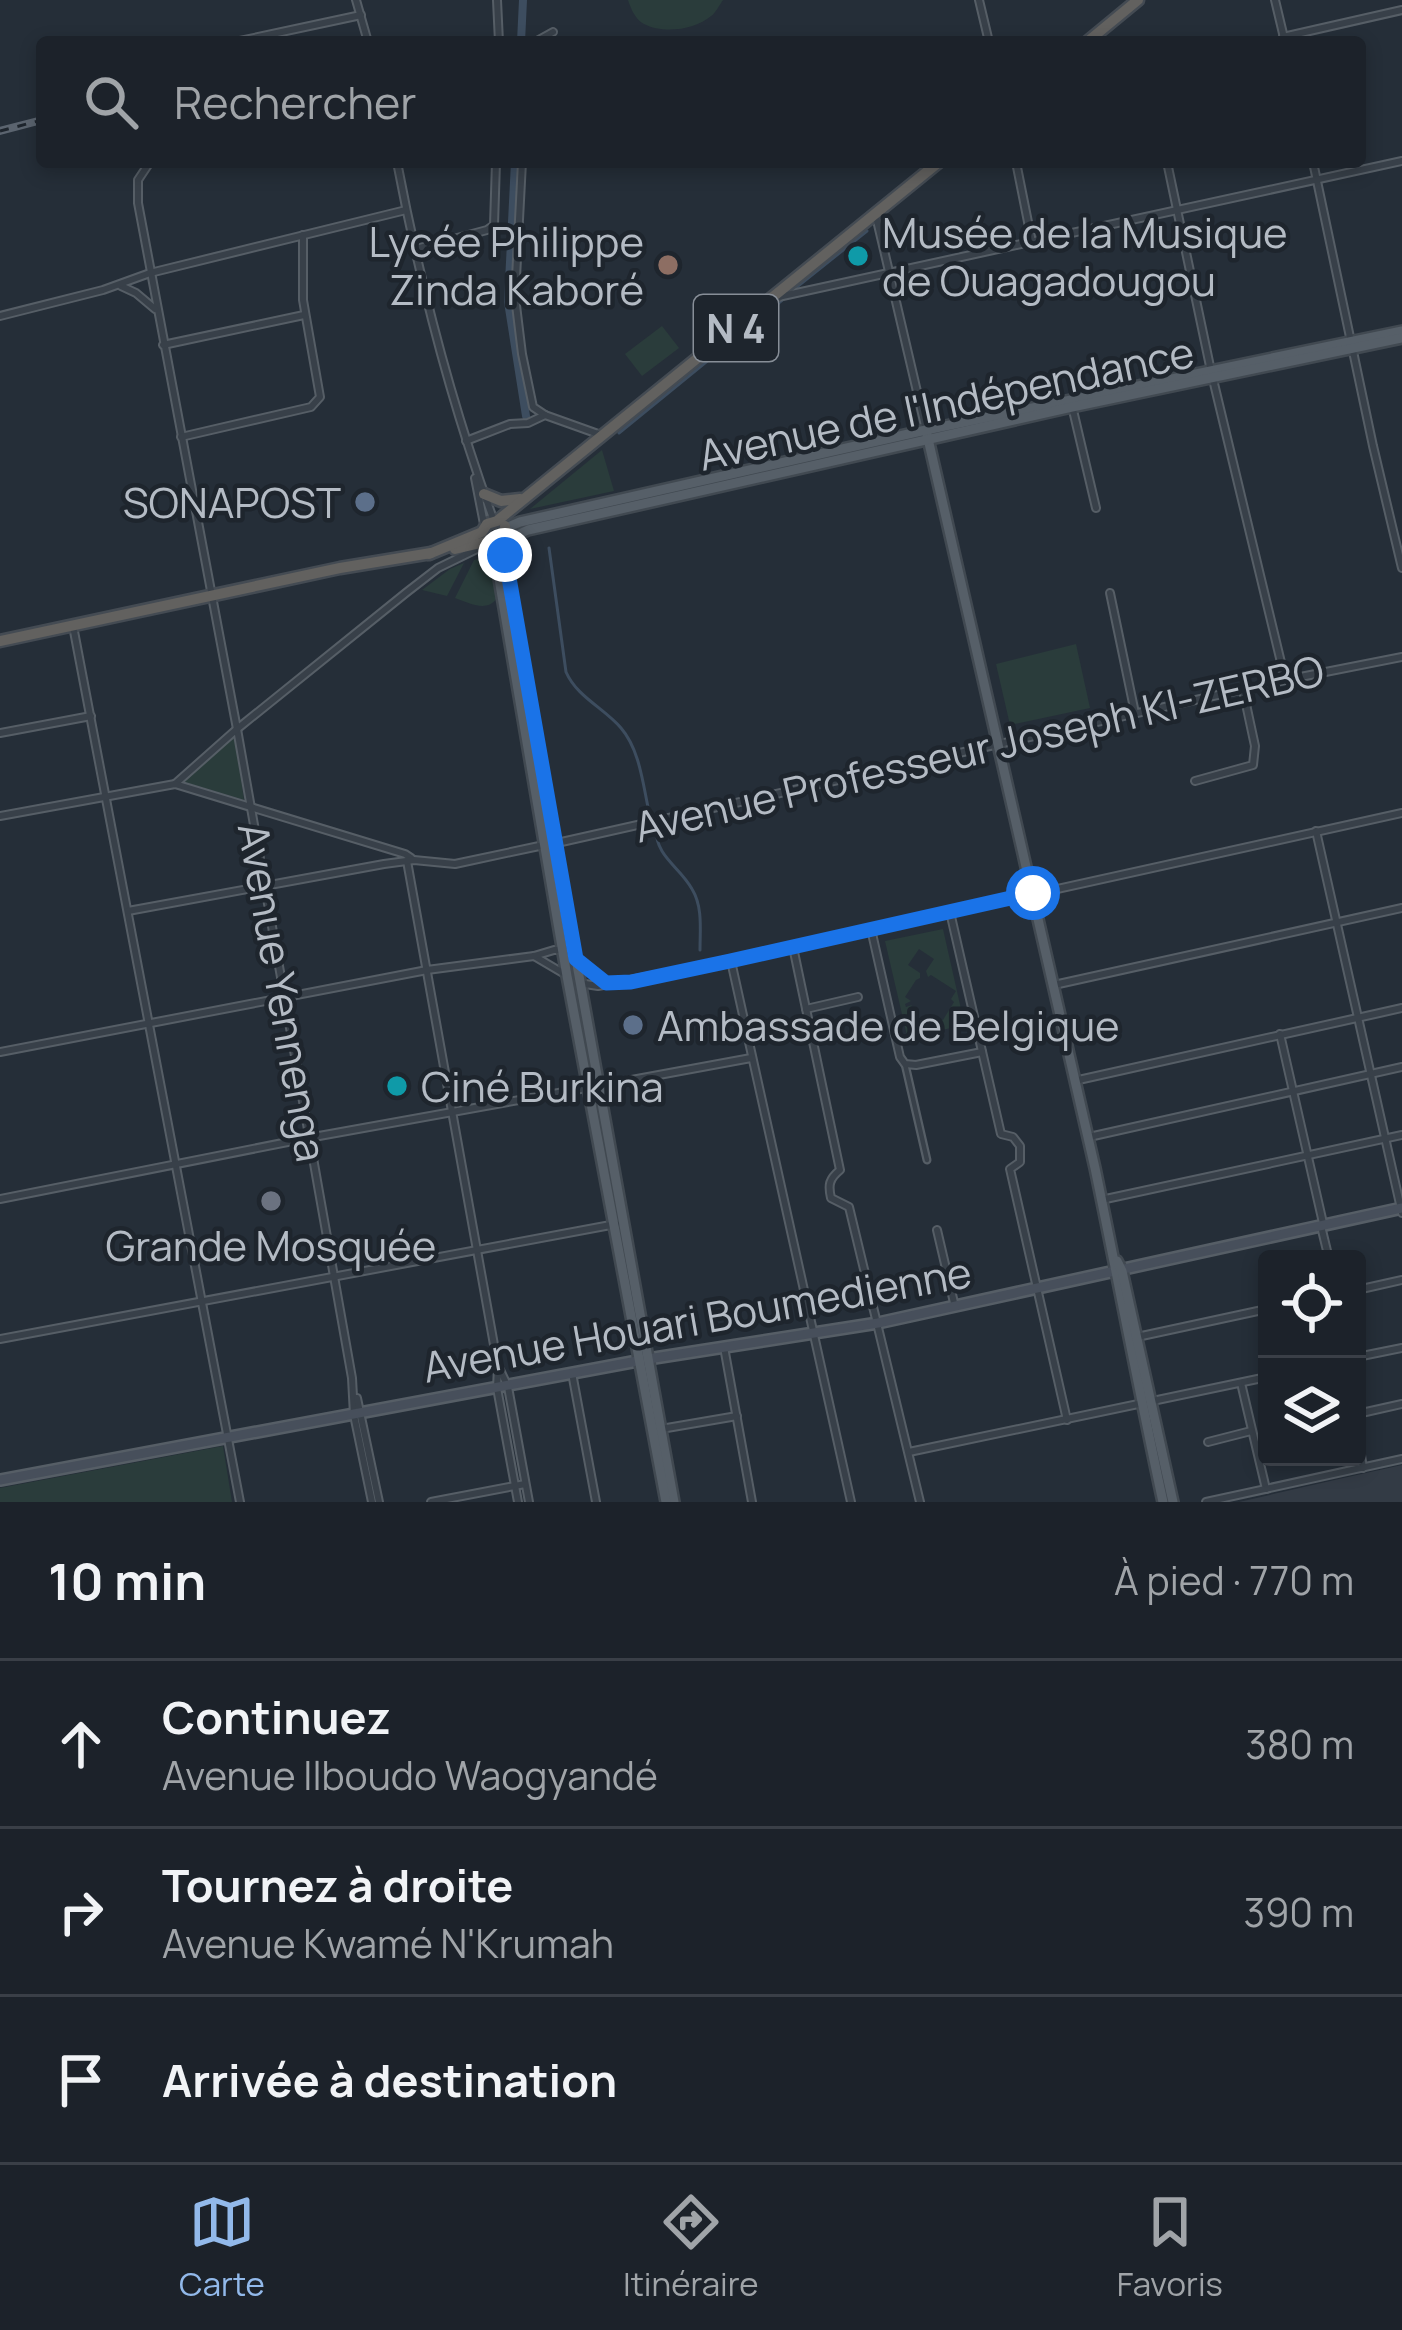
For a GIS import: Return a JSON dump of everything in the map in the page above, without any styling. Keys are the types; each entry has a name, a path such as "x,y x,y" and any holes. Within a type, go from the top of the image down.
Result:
{"highway":[{"path":"1094,36 1138,0"},
{"name":"N 4","path":"495,534 528,496 931,168"},
{"path":"484,494 501,501 528,496"},
{"path":"0,641 340,568 429,554 495,534"}],"main road":[{"name":"Avenue de l'Indépendance","path":"495,534 528,530 722,480 1402,334"},
{"path":"927,435 1173,1502"},
{"path":"495,534 497,567 581,984 593,1087"},
{"path":"550,844 567,976 593,1087 670,1502"},
{"name":"Avenue Houari Boumedienne","path":"0,1480 644,1359 878,1323 1402,1210"},
{"path":"1147,1403 1163,1502"}],"street":[{"path":"356,0 366,36"},
{"path":"497,0 499,36"},
{"path":"979,0 988,36"},
{"path":"1275,0 1283,36"},
{"path":"1296,36 1402,10"},
{"path":"263,36 361,15"},
{"path":"546,36 553,32"},
{"path":"770,299 1402,161"},
{"name":"Avenue Yennenga","path":"146,168 136,191 149,273 237,729 376,1502"},
{"path":"398,168 473,469 495,534"},
{"path":"416,249 494,225 496,168"},
{"path":"522,168 515,297 533,407 601,435"},
{"path":"1017,168 1033,242"},
{"path":"1168,168 1286,680"},
{"path":"1315,168 1402,568"},
{"path":"0,316 149,273 406,210"},
{"path":"875,212 927,435"},
{"path":"181,437 311,407 320,397 304,315 303,235"},
{"path":"118,285 158,311"},
{"path":"163,346 304,315"},
{"path":"1071,404 1096,508"},
{"path":"466,441 545,415"},
{"path":"473,469 495,534"},
{"path":"175,784 438,568 495,534"},
{"path":"1110,593 1135,714"},
{"path":"73,626 240,1502"},
{"name":"Avenue Professeur Joseph KI-ZERBO","path":"410,861 454,864 1402,657"},
{"path":"1195,781 1248,768 1255,762 1243,690"},
{"path":"0,733 91,716"},
{"path":"0,816 175,784 405,854 410,861 502,1388 529,1502"},
{"path":"534,956 581,984 631,982 1402,813"},
{"path":"1316,831 1402,1210"},
{"path":"128,910 410,861"},
{"path":"1053,986 1402,908"},
{"path":"950,912 1001,1134 1020,1145 1020,1162 1010,1169 1066,1420"},
{"path":"871,929 927,1160"},
{"path":"794,947 840,1170 828,1188 831,1198 849,1207 920,1502"},
{"path":"0,1052 427,970 563,950 606,983"},
{"path":"730,961 851,1502"},
{"path":"806,1009 858,997"},
{"path":"1074,1081 1402,1008"},
{"path":"1280,1034 1327,1250"},
{"path":"905,1064 982,1052"},
{"path":"0,1198 751,1058"},
{"path":"1087,1137 1402,1066"},
{"path":"1101,1200 1402,1135"},
{"path":"0,1339 619,1223"},
{"path":"937,1230 956,1307"},
{"path":"1366,1288 1402,1280"},
{"path":"1132,1338 1258,1312"},
{"path":"724,1347 752,1502"},
{"path":"1366,1355 1402,1348"},
{"path":"572,1373 596,1502"},
{"path":"909,1452 1258,1379"},
{"path":"1241,1383 1266,1489"},
{"path":"502,1388 518,1502"},
{"path":"1366,1412 1402,1404"},
{"path":"657,1424 736,1416"},
{"path":"1208,1442 1251,1431"},
{"path":"1206,1502 1402,1459"},
{"path":"431,1502 525,1484"}],"shaded area":[{"path":"628,0 723,0 704,21 669,30 641,22"},
{"path":"662,326 679,348 642,376 625,354"},
{"path":"602,450 614,491 530,509"},
{"path":"487,556 497,598 483,606 455,598 474,560"},
{"path":"464,563 447,596 422,590 450,569"},
{"path":"1076,644 1090,708 1010,725 996,664"},
{"path":"235,736 244,800 184,782"},
{"path":"943,929 963,1018 949,1020 951,1028 937,1028 956,991 928,977 926,971 934,959 919,949 908,965 920,978 905,997 911,1001 905,1004 912,1005 909,1011 923,1022 932,1024 934,1032 917,1026 908,1040 885,941"},
{"path":"223,1446 232,1502 0,1502 0,1488"},
{"path":"1402,1465 1402,1502 1239,1502 1339,1479"}],"waterway":[{"path":"521,36 523,0"},
{"path":"515,168 508,302 526,416"},
{"path":"793,290 867,231"},
{"path":"619,433 786,297"},
{"path":"549,548 566,672 633,747 649,812"},
{"path":"656,829 664,854 696,896 700,950"}],"railway":[{"path":"0,131 36,122"}],"place":[{"name":"Musée de la Musique de Ouagadougou","path":"858,256"},
{"name":"Lycée Philippe Zinda Kaboré","path":"668,265"},
{"name":"SONAPOST","path":"365,502"},
{"name":"Ambassade de Belgique","path":"633,1025"},
{"name":"Ciné Burkina","path":"397,1086"},
{"name":"Grande Mosquée","path":"271,1201"}],"route":[{"path":"505,555 576,959 606,983 631,982 1033,893"}]}
